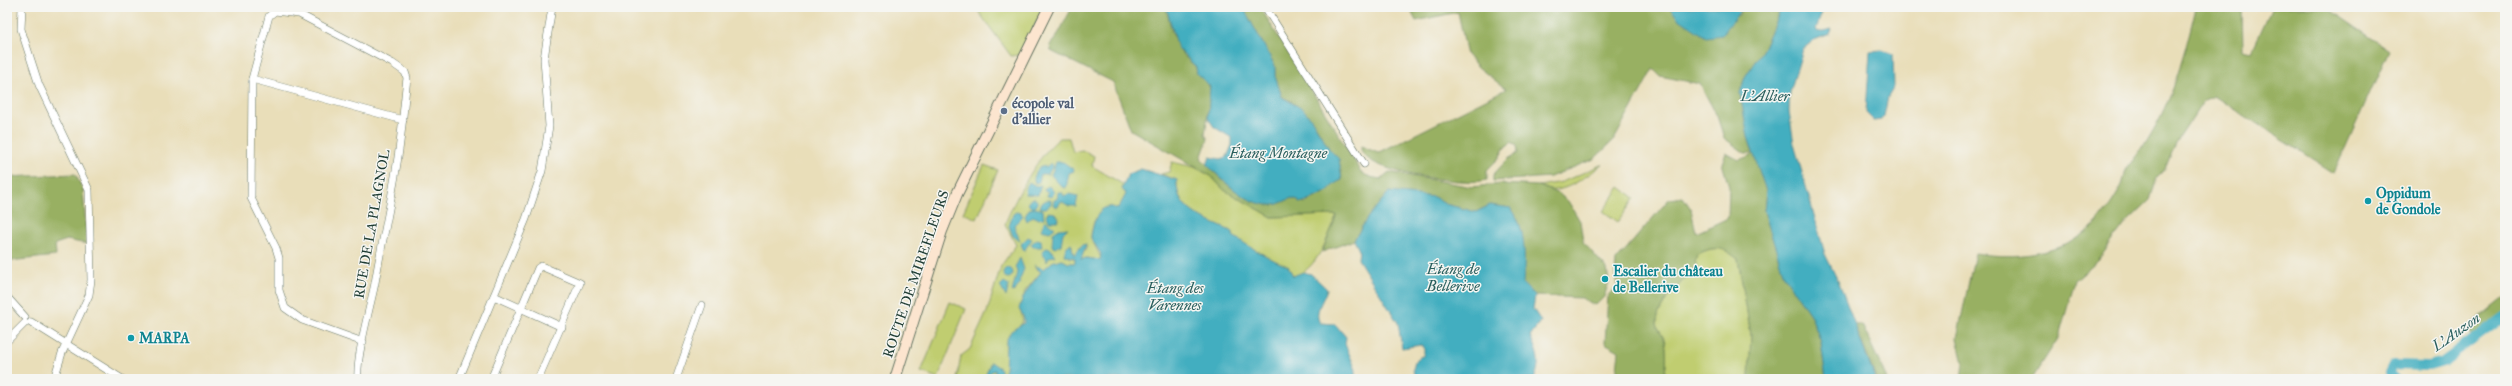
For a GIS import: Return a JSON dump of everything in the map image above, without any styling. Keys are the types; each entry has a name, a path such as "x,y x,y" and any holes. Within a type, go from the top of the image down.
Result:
{"street":[{"path":"22,7 21,29 39,85 89,190 91,280 89,296 67,343 54,379"},
{"path":"459,379 526,219 542,171 548,141 548,106 544,59 552,7"},
{"name":"ROUTE DE MIREFLEURS","path":"895,379 942,231 957,194 1016,70 1049,7"},
{"path":"1265,7 1364,164"},
{"name":"RUE DE LA PLAGNOL","path":"252,79 269,16 275,11 299,14 405,72 407,78 403,120 358,379"},
{"path":"364,342 302,320 289,311 281,298 279,258 276,248 250,198 252,79 403,120"},
{"path":"491,379 520,308 538,268 541,266 578,281 579,287 538,379"},
{"path":"494,296 562,327"},
{"path":"7,297 27,321 67,343 122,379"},
{"path":"676,379 702,305"},
{"path":"7,341 27,321"}],"green space":[{"path":"975,7 1044,7 1020,55 1011,56"},
{"path":"1073,7 1166,7 1172,32 1183,55 1196,67 1197,74 1207,81 1211,92 1205,134 1208,139 1201,158 1233,189 1252,200 1262,204 1274,205 1292,198 1305,203 1326,192 1332,184 1342,180 1339,159 1330,150 1312,120 1291,101 1282,97 1275,76 1275,66 1243,7 1260,7 1362,172 1368,176 1381,179 1389,172 1472,187 1501,184 1539,186 1559,194 1568,201 1580,221 1583,242 1607,269 1609,282 1604,297 1596,305 1588,303 1582,298 1535,296 1522,284 1524,255 1522,235 1516,216 1511,208 1490,205 1476,212 1445,204 1434,197 1389,192 1368,217 1354,240 1322,252 1337,215 1272,217 1224,190 1211,176 1131,130 1113,82 1051,51 1050,45 1057,36"},
{"path":"1422,7 1669,7 1679,19 1739,15 1743,7 1782,7 1763,49 1745,77 1740,93 1748,137 1753,153 1745,153 1724,138 1717,116 1700,84 1660,76 1653,69 1614,140 1594,159 1550,177 1493,181 1493,175 1508,159 1518,153 1517,146 1512,142 1505,147 1499,158 1487,170 1487,180 1458,181 1437,179 1394,170 1376,164 1364,155 1361,146 1378,153 1506,89 1478,67 1467,55 1458,12 1416,21 1411,11"},
{"path":"2196,7 2242,7 2243,49 2252,51 2272,7 2326,7 2389,50 2334,173 2214,96 2204,100 2176,143 2164,171 2157,178 2150,200 2126,223 2099,259 2075,280 2059,337 2032,379 1961,379 1963,363 1957,338 1975,253 2011,256 2048,251 2065,245 2094,225 2115,198 2122,185 2126,170 2147,141 2164,108 2177,76"},
{"path":"1060,138 1069,138 1073,152 1082,150 1094,156 1092,166 1124,185 1122,189 1126,194 1118,209 1110,206 1094,221 1091,238 1101,258 1099,260 1086,258 1080,260 1087,246 1082,245 1078,253 1073,255 1072,245 1069,244 1066,253 1070,258 1075,258 1075,263 1068,263 1061,259 1052,262 1046,269 1034,267 1041,272 1025,291 1020,311 1022,320 1019,328 1006,341 1005,379 957,379 961,356 970,349 987,312 1001,266 1016,245 1005,224 1009,214 1036,165 1052,145"},
{"path":"1726,153 1739,160 1754,154 1766,191 1764,211 1784,276 1811,316 1821,342 1826,379 1749,379 1751,335 1738,259 1723,250 1714,249 1697,254 1695,261 1697,267 1672,292 1658,315 1657,325 1665,342 1666,351 1666,365 1663,379 1616,379 1619,351 1605,343 1608,295 1617,287 1615,274 1616,261 1669,199 1683,197 1691,209 1696,233 1728,218 1729,187 1722,163"},
{"path":"1172,162 1194,167 1211,176 1224,190 1272,217 1337,215 1321,251 1309,267 1301,273 1293,276 1288,266 1268,257 1233,236 1233,232 1205,219 1188,208 1178,191 1177,180 1161,174 1169,172"},
{"path":"1603,164 1573,184 1564,188 1547,190 1539,186 1562,182"},
{"path":"984,165 998,170 977,219 963,213"},
{"path":"75,174 83,189 87,244 67,240 55,244 56,256 9,261 7,243 7,177"},
{"path":"1620,187 1635,198 1618,222 1603,211"},
{"path":"1724,248 1738,259 1751,335 1749,379 1663,379 1666,365 1666,346 1658,327 1658,315 1672,292 1696,267 1695,261 1697,254 1710,249"},
{"path":"2505,297 2505,316 2475,339 2465,329"},
{"path":"950,302 966,309 938,378 921,372"},
{"path":"1855,325 1862,325 1887,379 1876,379"}],"water":[{"name":"Étang Montagne","path":"1166,7 1243,7 1275,66 1275,76 1282,97 1304,110 1312,120 1330,150 1339,159 1342,180 1324,193 1301,203 1292,198 1274,205 1262,204 1244,197 1228,185 1207,165 1210,157 1221,159 1227,157 1232,145 1232,138 1214,127 1208,118 1210,86 1197,74 1196,67 1178,48"},
{"path":"1669,7 1743,7 1722,35 1706,37 1679,19"},
{"name":"L'Allier","path":"1782,7 1824,7 1816,29 1818,32 1832,29 1830,34 1814,40 1803,49 1790,92 1789,111 1794,144 1825,254 1840,285 1875,379 1826,379 1821,342 1811,316 1784,276 1764,211 1766,191 1748,137 1740,93 1745,77 1763,49"},
{"path":"1882,50 1893,54 1894,87 1888,97 1884,116 1881,120 1874,121 1866,113 1870,51"},
{"path":"1056,162 1063,162 1074,171 1069,173 1066,188 1062,187 1051,175"},
{"path":"1051,163 1053,166 1048,174 1041,174 1039,182 1035,183 1033,177 1040,166 1046,167"},
{"name":"Étang des Varennes","path":"1141,169 1177,180 1181,200 1187,208 1195,214 1233,232 1233,236 1268,257 1288,266 1293,276 1303,272 1311,274 1327,289 1318,310 1318,319 1320,323 1335,324 1346,337 1345,344 1356,370 1354,379 1005,379 1006,341 1011,331 1024,323 1024,318 1019,309 1021,303 1028,289 1041,272 1034,265 1044,269 1052,262 1061,259 1068,263 1075,263 1075,258 1064,255 1066,247 1071,244 1074,255 1082,245 1086,244 1081,260 1086,258 1100,260 1101,254 1091,238 1092,229 1098,214 1105,208 1110,207 1118,209 1126,194 1122,189 1128,174"},
{"path":"1029,182 1036,186 1041,185 1038,195 1026,194 1025,189"},
{"path":"1049,186 1054,192 1052,197 1047,196 1048,192 1043,189"},
{"path":"1058,192 1062,192 1064,196 1069,194 1078,196 1076,206 1069,206 1061,201 1058,207 1053,205 1054,200 1057,199"},
{"name":"Étang de Bellerive","path":"1389,192 1434,197 1445,204 1476,212 1490,205 1511,208 1520,225 1524,244 1523,284 1535,296 1533,309 1541,321 1530,336 1538,357 1538,367 1534,379 1415,379 1413,369 1416,359 1424,355 1424,349 1421,345 1402,348 1398,323 1358,259 1359,250 1354,240 1368,217"},
{"path":"1033,198 1038,203 1033,208 1028,203"},
{"path":"1046,200 1051,200 1051,204 1046,208 1040,208 1041,204"},
{"path":"1035,208 1043,210 1044,218 1039,219 1033,216 1027,221 1025,216 1029,209"},
{"path":"1016,212 1021,213 1023,216 1014,225 1020,241 1013,236 1009,226 1013,214"},
{"path":"1049,212 1055,213 1059,218 1058,221 1049,221 1046,214"},
{"path":"1045,220 1055,228 1050,232 1041,230"},
{"path":"1068,228 1063,233 1061,245 1056,248 1052,246 1053,233 1059,229"},
{"path":"1028,237 1032,239 1024,251 1021,244"},
{"path":"1037,239 1041,240 1042,247 1033,247 1031,244"},
{"path":"1046,248 1051,249 1055,256 1049,257 1047,262 1042,252"},
{"path":"1020,258 1024,269 1019,281 1020,283 1015,291 1012,292 1017,272 1015,267"},
{"path":"1008,268 1013,273 1008,278 1003,273"},
{"path":"1004,282 1009,285 1006,297 1000,286"},
{"path":"991,362 1001,369 1001,379 995,379 995,370 989,373 989,379 984,379"}],"waterway":[{"name":"L'Auzon","path":"2396,379 2389,373 2393,365 2429,366 2443,362 2505,316"}],"place":[{"name":"écopole val d'allier","path":"1004,111"},
{"name":"Oppidum de Gondole","path":"2368,201"},
{"name":"Escalier du château de Bellerive","path":"1605,279"},
{"name":"MARPA","path":"131,338"}]}
